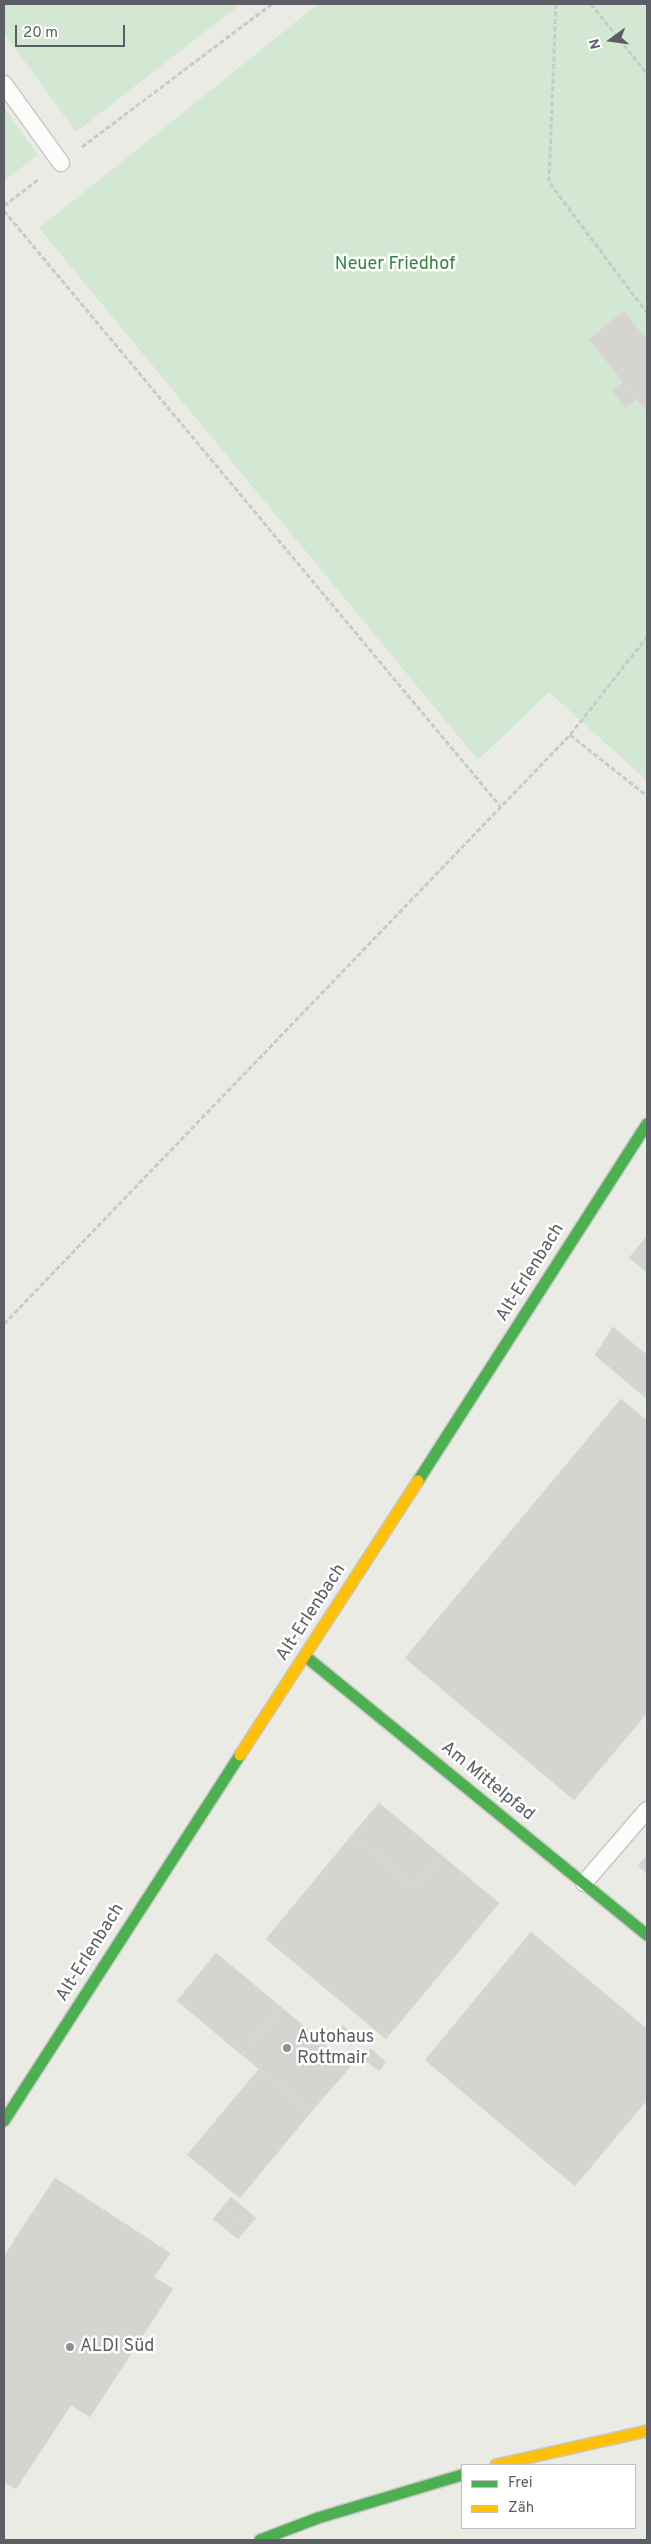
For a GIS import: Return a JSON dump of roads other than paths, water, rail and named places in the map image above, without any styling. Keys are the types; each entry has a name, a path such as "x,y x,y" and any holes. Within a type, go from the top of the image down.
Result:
{"street":[{"name":"Alt-Erlenbach","path":"4,2121 101,1967 305,1656 647,1124"},
{"name":"Am Mittelpfad","path":"305,1656 647,1935"},
{"path":"500,2464 647,2431"},
{"path":"260,2540 318,2518 461,2475"}],"lane":[{"path":"4,84 61,163"},
{"path":"584,1883 647,1810"}],"place":[{"name":"Autohaus Rottmair","path":"287,2048"},
{"name":"ALDI Süd","path":"70,2347"}],"park label":[{"name":"Neuer Friedhof","path":"395,265"}]}
